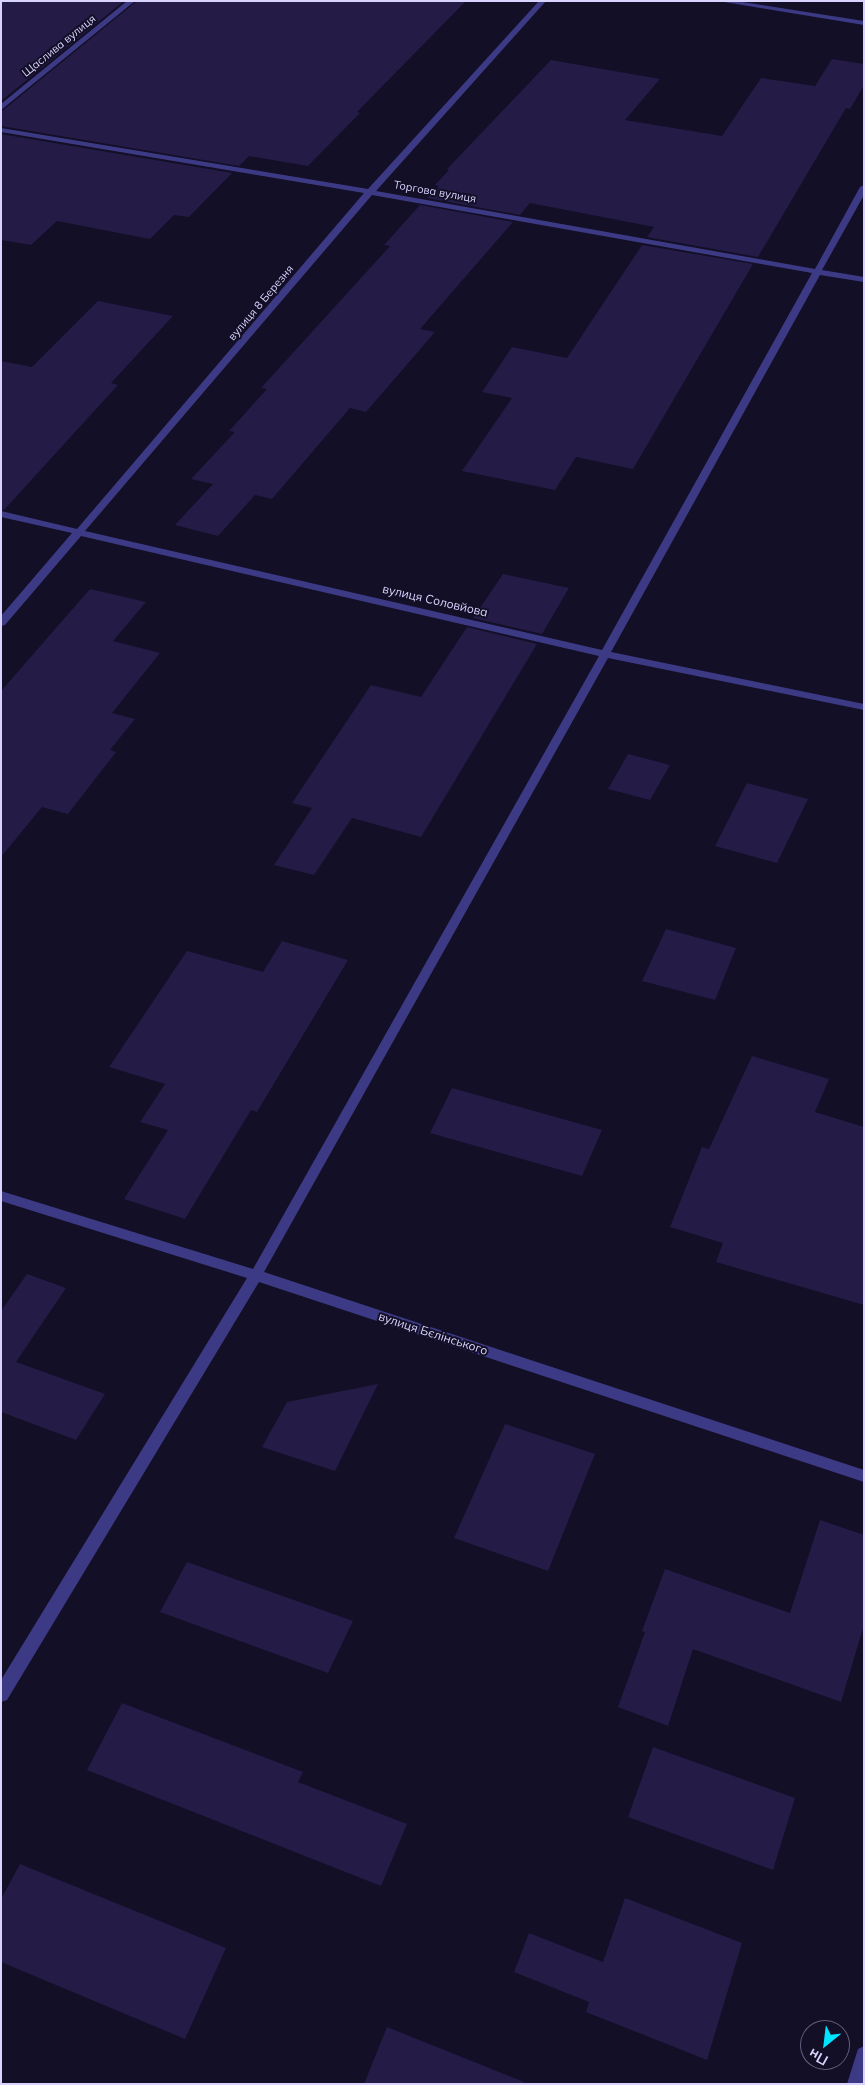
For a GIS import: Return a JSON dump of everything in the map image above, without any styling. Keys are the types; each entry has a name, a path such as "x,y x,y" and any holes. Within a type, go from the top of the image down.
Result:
{"street":[{"name":"Щаслива вулиця","path":"1,108 132,1"},
{"name":"вулиця 8 Березня","path":"1,623 81,532 370,192 543,1"},
{"path":"722,1 864,23"},
{"name":"Торгова вулиця","path":"1,130 370,192 864,280"},
{"path":"1,1695 256,1275 605,654 864,187"},
{"name":"вулиця Соловйова","path":"1,514 605,654 864,707"},
{"name":"вулиця Бєлінського","path":"1,1196 256,1275 864,1476"},
{"path":"856,2084 864,2055"}],"building":[{"path":"1,1 124,1 1,101"},
{"path":"137,1 466,1 357,112 360,113 308,166 249,156 239,166 1,126 1,112"},
{"path":"832,59 864,64 864,85 850,109 846,108 758,257 647,237 654,227 530,203 520,215 427,198 439,186 435,185 449,170 447,169 551,60 660,79 625,120 722,136 761,78 815,86"},
{"path":"1,134 232,173 189,217 174,215 150,239 57,221 31,245 1,240"},
{"path":"420,205 513,222 420,329 435,332 366,412 350,408 272,499 255,495 218,536 175,525 213,484 191,479 235,432 229,431 267,389 261,388 390,246 384,245"},
{"path":"642,245 753,264 633,469 576,457 555,490 462,471 512,398 482,392 512,347 567,358"},
{"path":"98,301 173,316 111,383 118,385 4,510 1,509 1,361 32,367"},
{"path":"503,574 569,588 542,634 473,618"},
{"path":"90,589 146,602 113,641 160,653 112,713 135,719 110,750 116,752 68,814 42,807 1,857 1,691"},
{"path":"467,627 537,644 421,837 352,818 314,875 274,865 312,808 292,803 371,685 421,697"},
{"path":"628,754 670,765 650,800 608,789"},
{"path":"747,783 808,799 777,863 715,846"},
{"path":"666,929 736,948 715,1000 642,981"},
{"path":"282,941 348,960 257,1112 251,1110 185,1219 124,1199 168,1130 140,1122 165,1084 109,1067 187,951 263,972"},
{"path":"752,1056 829,1079 815,1112 864,1127 864,1305 716,1262 723,1243 670,1227 702,1147 709,1149"},
{"path":"452,1088 602,1130 582,1176 430,1133"},
{"path":"27,1274 66,1288 16,1362 105,1394 76,1440 1,1412 1,1311"},
{"path":"378,1384 335,1471 262,1447 287,1402"},
{"path":"505,1424 595,1454 548,1571 454,1538"},
{"path":"820,1520 864,1535 864,1625 841,1702 693,1649 668,1726 618,1707 645,1632 642,1631 665,1569 790,1613"},
{"path":"187,1562 353,1621 328,1673 160,1612"},
{"path":"122,1703 303,1772 298,1782 407,1824 381,1886 87,1770"},
{"path":"653,1747 795,1798 773,1870 628,1817"},
{"path":"20,1864 226,1948 185,2039 1,1962 1,1899"},
{"path":"625,1898 742,1943 707,2060 586,2012 589,2002 514,1972 529,1933 603,1962"},
{"path":"387,2027 524,2082 523,2084 364,2084"}]}
